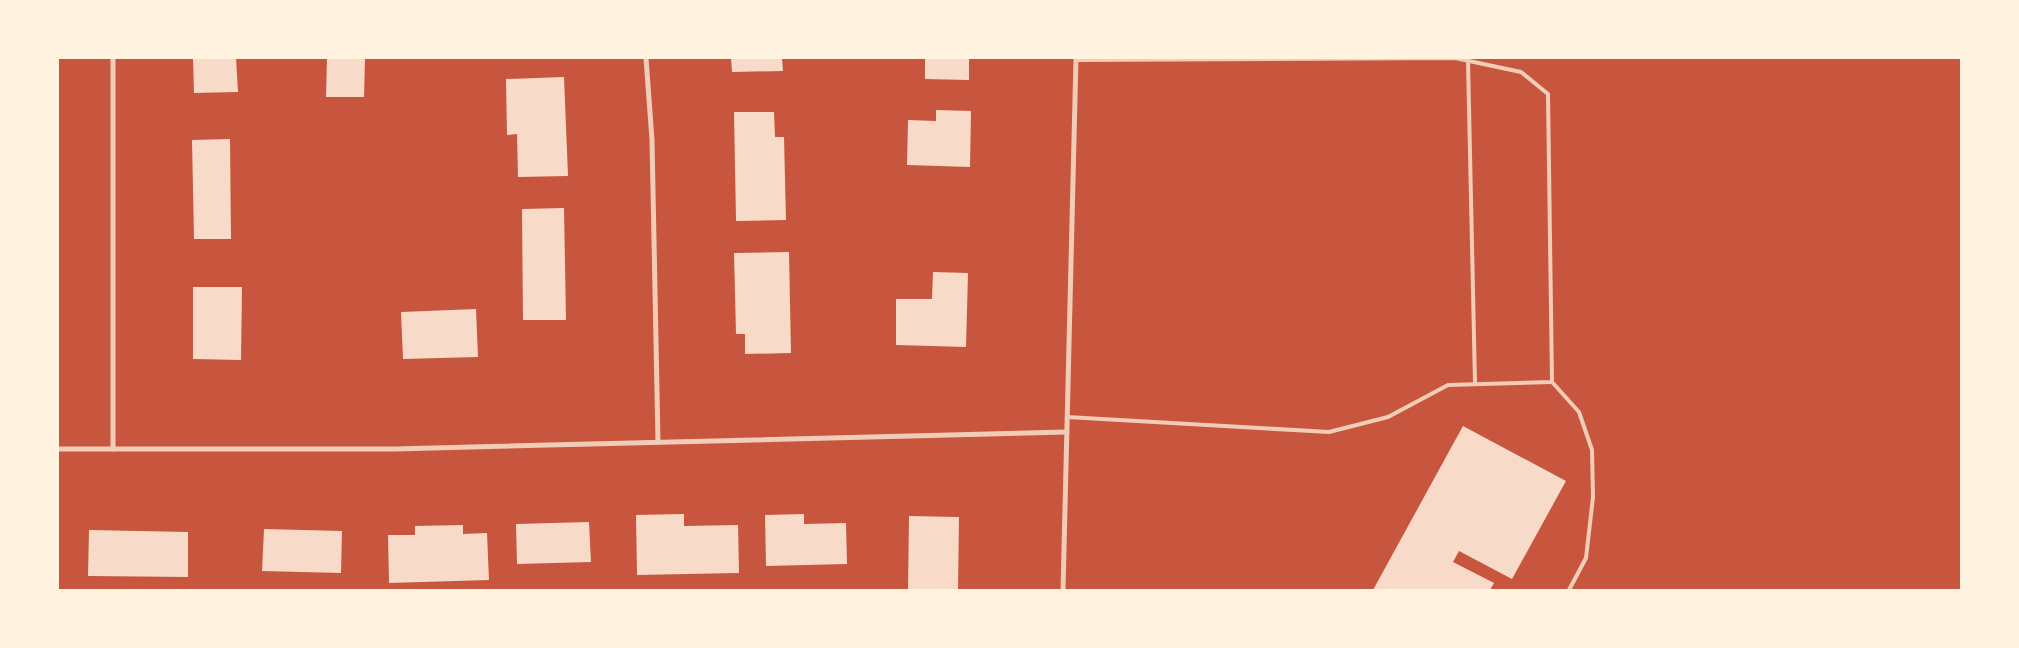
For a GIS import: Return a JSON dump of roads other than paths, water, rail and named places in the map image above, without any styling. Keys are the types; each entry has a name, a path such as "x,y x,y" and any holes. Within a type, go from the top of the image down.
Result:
{"street":[{"path":"113,58 113,449"},
{"path":"646,58 652,140 658,442"},
{"path":"1063,590 1076,59"},
{"path":"58,449 394,449 1067,432"}],"lane":[{"path":"1076,59 1455,58 1521,72 1548,94 1552,382 1579,412 1592,450 1593,497 1586,558 1569,590"},
{"path":"1468,61 1475,383"},
{"path":"1067,418 1330,432 1388,417 1448,385 1552,382"}]}
